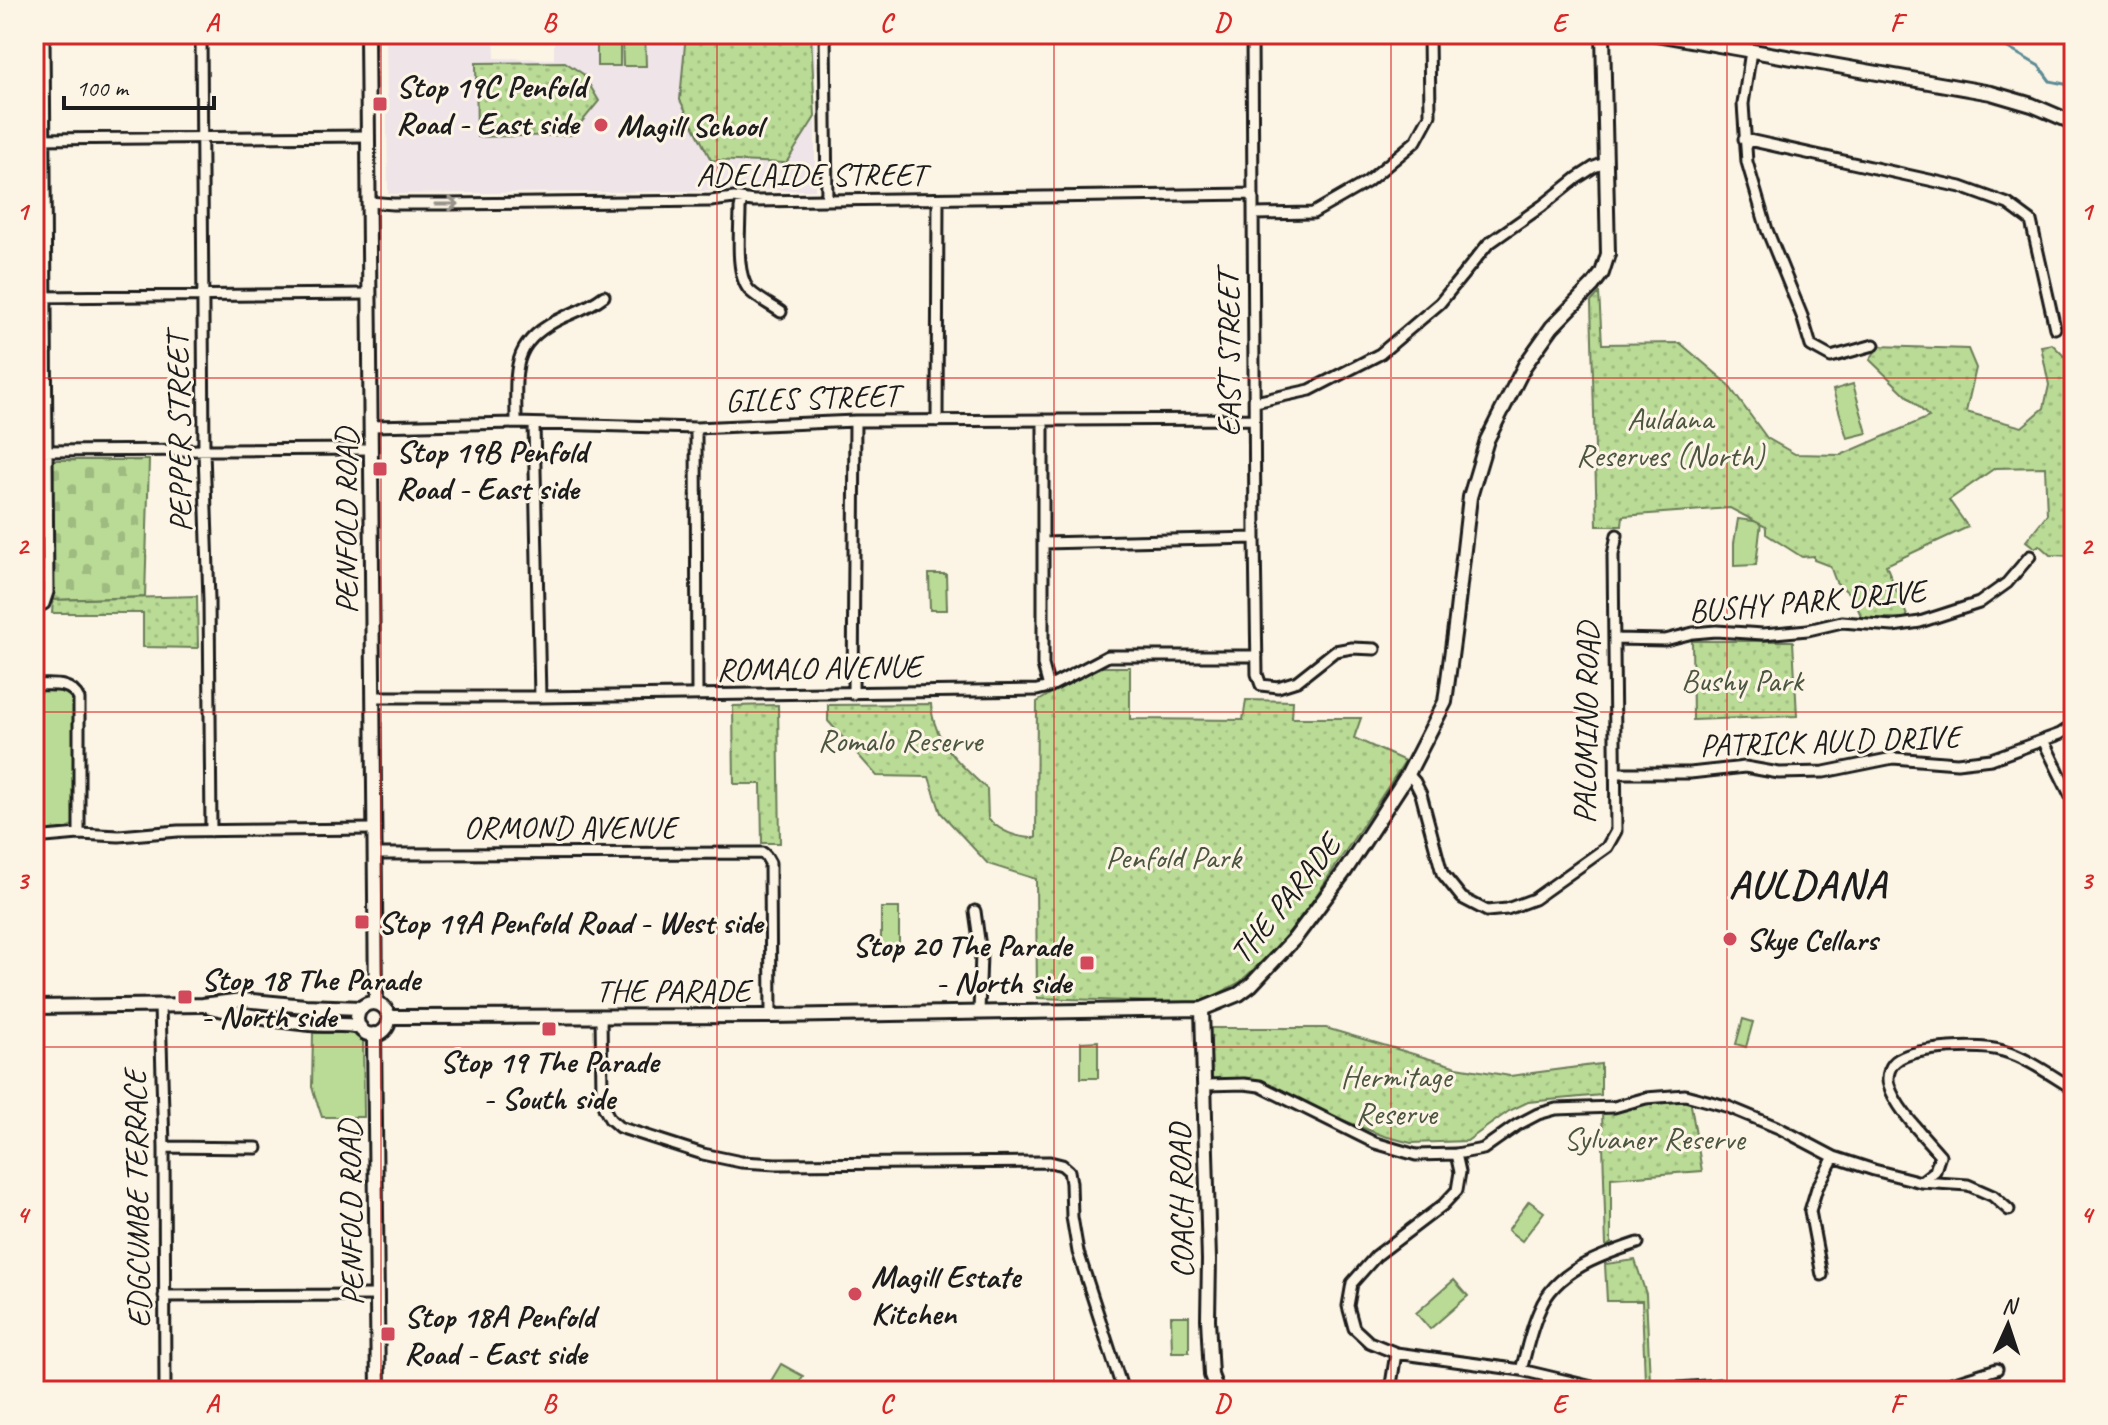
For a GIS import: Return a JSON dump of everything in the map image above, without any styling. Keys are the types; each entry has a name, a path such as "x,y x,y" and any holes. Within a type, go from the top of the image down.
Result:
{"main road":[{"name":"THE PARADE","path":"389,1017 771,1016 1202,1009 1230,998 1251,985 1295,938 1345,871 1408,774 1445,702 1470,497 1487,440 1513,387 1538,346 1593,285 1602,273 1608,254 1603,34"},
{"path":"1656,34 1991,93 2032,105 2074,123"},
{"name":"PENFOLD ROAD","path":"367,36 376,1003"},
{"path":"34,1007 203,1005 242,1000 361,1008 376,1003 385,1008 389,1017 384,1031 366,1033 360,1027 357,1017 361,1008"},
{"path":"203,1005 241,1015 313,1025 350,1024 360,1027"},
{"name":"COACH ROAD","path":"1202,1009 1206,1085 1208,1319 1211,1375 1217,1391"},
{"name":"PENFOLD ROAD","path":"374,1034 378,1391"}],"street":[{"path":"39,606 48,592 47,451 39,297 45,139 44,34"},
{"name":"PEPPER STREET","path":"201,34 211,831"},
{"path":"825,34 827,200"},
{"name":"EAST STREET","path":"1252,34 1257,674 1261,685 1278,687 1297,681 1335,651 1375,649"},
{"path":"1254,214 1313,213 1367,182 1416,141 1430,115 1429,34"},
{"path":"1751,51 1743,104 1747,162 1767,230 1811,346 1831,357 1874,345"},
{"path":"34,139 369,136"},
{"path":"1744,139 1961,187 2008,204 2031,221 2055,328"},
{"path":"1255,402 1310,390 1380,354 1440,303 1488,244 1577,178 1605,163"},
{"name":"ADELAIDE STREET","path":"369,202 447,204 711,201 724,198 827,200 1253,194"},
{"path":"937,421 938,199"},
{"path":"742,200 743,282 751,292 781,312"},
{"path":"39,297 369,294"},
{"path":"516,423 516,382 520,356 530,338 604,296"},
{"name":"GILES STREET","path":"371,426 516,423 696,428 855,421 1254,419"},
{"path":"1043,420 1043,665 1049,687"},
{"path":"853,694 855,421"},
{"path":"534,424 540,697"},
{"path":"696,428 697,695"},
{"path":"34,451 371,449"},
{"name":"PALOMINO ROAD","path":"1408,774 1421,794 1442,873 1462,898 1487,911 1507,909 1534,899 1607,847 1616,831 1613,555 1617,535"},
{"path":"1043,543 1255,538"},
{"name":"BUSHY PARK DRIVE","path":"1615,639 1665,640 1716,631 1763,634 1808,630 1842,622 1893,626 1920,622 1979,603 2007,583 2030,556"},
{"name":"ROMALO AVENUE","path":"373,697 1037,690 1049,687 1108,656 1257,656"},
{"path":"34,685 66,686 75,690 79,699 79,834"},
{"name":"PATRICK AULD DRIVE","path":"1616,773 1690,773 1745,767 1779,773 1824,772 1893,758 1957,763 1991,759 2060,734 2074,725"},
{"path":"2043,740 2074,803"},
{"path":"34,838 178,831 374,829"},
{"name":"ORMOND AVENUE","path":"374,854 758,853 766,856 770,863 771,1016"},
{"path":"975,911 981,954 979,1012"},
{"name":"EDGCUMBE TERRACE","path":"160,1006 165,1391"},
{"path":"601,1016 604,1108 619,1127 666,1144 741,1162 1050,1162 1067,1168 1078,1252 1123,1391"},
{"path":"1921,1182 1935,1171 1940,1155 1896,1100 1888,1082 1891,1065 1899,1059 1918,1052 1967,1047 2002,1050 2035,1065 2074,1089"},
{"path":"1206,1085 1260,1086 1375,1143 1416,1155 1456,1154 1483,1149 1517,1125 1556,1109 1614,1107 1646,1098 1685,1095 1726,1106 1834,1157 1921,1182 1968,1185 1993,1196 2009,1210"},
{"path":"164,1147 257,1148"},
{"path":"1456,1154 1460,1172 1457,1190 1443,1205 1376,1256 1352,1283 1348,1306 1354,1328 1369,1342 1396,1353 1521,1370 1605,1390 1720,1385 1746,1391"},
{"path":"1822,1275 1810,1211 1817,1188 1834,1157"},
{"path":"1521,1370 1541,1305 1557,1285 1601,1255 1638,1243"},
{"path":"164,1296 378,1295"},
{"path":"1390,1391 1396,1353"},
{"path":"1940,1391 1952,1383 1997,1369"}],"shaded area":[{"name":"Magill School","path":"386,34 494,34 495,58 554,59 554,34 815,34 815,190 388,194"}],"green space":[{"path":"597,34 620,34 620,66 597,66"},
{"path":"622,34 645,34 646,66 623,66"},
{"path":"694,34 811,34 815,117 786,163 711,160 680,100 685,44"},
{"path":"565,62 583,74 599,101 571,135 477,137 476,63"},
{"name":"Auldana Reserves (North)","path":"1599,293 1602,344 1680,343 1726,382 1767,438 1795,454 1841,455 1929,417 1870,360 1878,346 1968,349 1976,368 1966,412 2022,427 2044,408 2049,385 2041,346 2052,344 2067,359 2074,382 2074,556 2050,555 2039,545 2035,548 2026,541 2047,514 2045,467 1995,468 1949,500 1968,527 1886,565 1908,618 1862,618 1853,597 1836,582 1830,566 1814,560 1814,556 1802,557 1766,534 1766,527 1730,508 1623,516 1622,526 1597,526 1591,302"},
{"path":"1853,384 1867,433 1847,438 1833,390"},
{"path":"52,460 149,460 145,597 53,600"},
{"path":"1738,519 1761,522 1756,565 1734,566"},
{"path":"929,574 946,574 947,610 930,610"},
{"path":"197,596 198,648 143,647 143,613 52,613 53,600"},
{"name":"Bushy Park","path":"1692,641 1793,641 1797,716 1693,720"},
{"name":"Penfold Park","path":"1094,667 1130,667 1130,719 1243,720 1246,700 1293,701 1292,718 1361,718 1354,738 1405,761 1304,914 1274,950 1240,982 1211,998 1192,1003 1037,998 1036,879 988,864 941,813 929,777 877,776 828,721 828,705 931,704 937,730 950,752 987,789 988,819 1010,833 1036,838 1037,702"},
{"path":"34,689 65,690 71,693 74,700 75,823 64,832 34,832"},
{"path":"778,705 780,843 762,843 761,784 734,784 733,706"},
{"path":"881,908 899,908 899,946 881,946"},
{"path":"1743,1019 1753,1022 1746,1047 1736,1044"},
{"name":"Hermitage Reserve","path":"1210,1028 1326,1028 1457,1067 1510,1076 1601,1064 1601,1095 1528,1102 1509,1111 1467,1141 1411,1143 1309,1107 1258,1081 1212,1080"},
{"path":"313,1033 356,1033 363,1040 364,1117 322,1117 312,1087"},
{"path":"1098,1041 1098,1078 1081,1078 1081,1042"},
{"name":"Sylvaner Reserve","path":"1661,1098 1690,1099 1702,1171 1611,1178 1611,1243 1606,1247 1602,1111"},
{"path":"1529,1201 1544,1212 1522,1241 1508,1230"},
{"path":"1635,1260 1646,1294 1650,1381 1645,1381 1642,1301 1607,1301 1605,1264"},
{"path":"1454,1280 1468,1296 1430,1329 1416,1313"},
{"path":"1171,1316 1189,1316 1189,1352 1172,1352"},
{"path":"781,1364 803,1376 793,1391 765,1391"}],"waterway":[{"path":"1979,34 2039,66 2050,81 2074,86"}],"place":[{"name":"Stop 19C Penfold Road - East side","path":"380,104"},
{"name":"Magill School","path":"601,125"},
{"name":"Stop 19B Penfold Road - East side","path":"380,469"},
{"name":"Stop 19A Penfold Road - West side","path":"362,922"},
{"name":"Skye Cellars","path":"1730,939"},
{"name":"Stop 20 The Parade - North side","path":"1087,963"},
{"name":"Stop 18 The Parade - North side","path":"185,997"},
{"name":"Stop 19 The Parade - South side","path":"549,1029"},
{"name":"Magill Estate Kitchen","path":"855,1294"},
{"name":"Stop 18A Penfold Road - East side","path":"388,1334"}],"district":[{"name":"AULDANA","path":"1808,884"}],"park label":[{"name":"Romalo Reserve","path":"900,740"}]}
